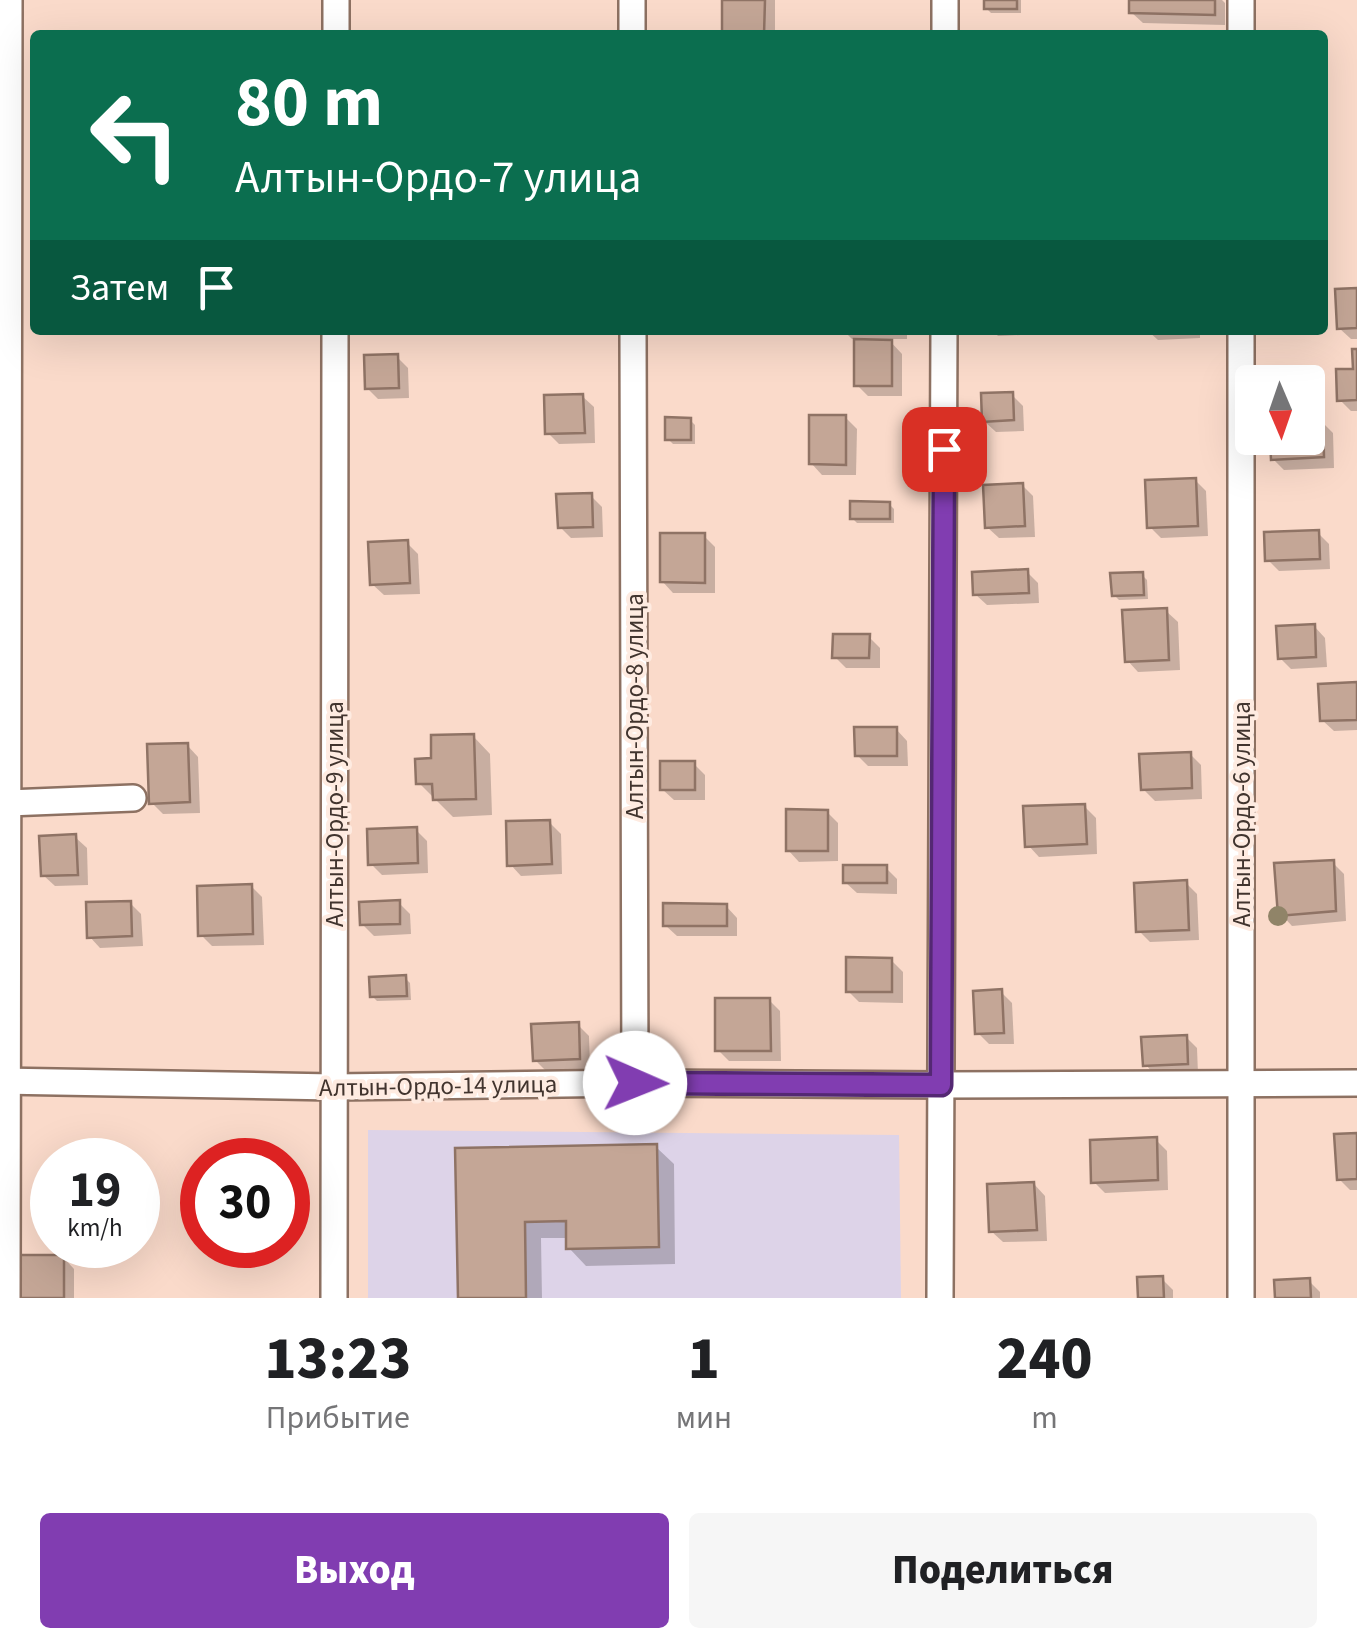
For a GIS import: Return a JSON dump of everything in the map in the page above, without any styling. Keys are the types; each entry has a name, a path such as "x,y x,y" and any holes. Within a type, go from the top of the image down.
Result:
{"street":[{"path":"7,1298 4,1081 9,0"},
{"path":"336,0 336,30"},
{"path":"632,0 632,30"},
{"path":"945,0 945,30"},
{"path":"1241,0 1241,30"},
{"name":"Алтын-Ордо-9 улица","path":"334,1298 335,335"},
{"name":"Алтын-Ордо-8 улица","path":"633,335 635,1083"},
{"path":"940,1298 944,335"},
{"name":"Алтын-Ордо-6 улица","path":"1240,1298 1241,335"},
{"path":"8,803 133,798"},
{"name":"Алтын-Ордо-14 улица","path":"4,1081 333,1087 1357,1083"}],"shaded area":[{"path":"368,1130 899,1135 901,1298 368,1298"}],"building":[{"path":"722,0 765,0 764,30 722,30"},
{"path":"984,0 1017,0 1017,9 984,9"},
{"path":"1129,0 1215,0 1215,15 1129,13"},
{"path":"1357,288 1357,328 1337,329 1335,289"},
{"path":"854,339 892,340 892,386 854,386"},
{"path":"1352,349 1357,349 1357,400 1337,401 1336,369 1353,369"},
{"path":"398,354 399,388 365,389 364,355"},
{"path":"1013,392 1014,420 982,422 981,393"},
{"path":"583,394 585,433 545,434 544,395"},
{"path":"809,415 846,415 846,465 809,464"},
{"path":"665,417 691,418 691,440 665,440"},
{"path":"1271,455 1324,455 1324,457 1271,460"},
{"path":"1196,478 1198,526 1147,528 1145,480"},
{"path":"1023,483 1025,526 985,528 983,485"},
{"path":"592,493 593,527 558,528 556,494"},
{"path":"850,501 890,502 890,519 850,519"},
{"path":"1319,530 1320,559 1265,561 1264,532"},
{"path":"660,533 705,533 705,583 660,582"},
{"path":"408,540 410,583 370,585 368,542"},
{"path":"1028,569 1029,593 973,595 972,572"},
{"path":"1143,572 1144,595 1112,596 1110,573"},
{"path":"1167,608 1169,660 1125,662 1122,610"},
{"path":"1315,624 1316,657 1278,659 1276,626"},
{"path":"833,634 870,634 869,658 832,658"},
{"path":"1357,682 1357,720 1320,721 1318,684"},
{"path":"854,727 897,727 897,756 855,756"},
{"path":"474,734 476,799 433,800 432,784 416,784 415,759 431,758 431,735"},
{"path":"188,743 190,802 149,804 147,744"},
{"path":"1191,752 1192,788 1141,790 1139,754"},
{"path":"660,761 695,761 695,790 660,790"},
{"path":"1085,804 1087,844 1025,847 1023,806"},
{"path":"786,809 828,810 828,851 786,851"},
{"path":"550,820 552,864 507,866 506,821"},
{"path":"417,827 418,863 368,865 367,829"},
{"path":"76,834 78,875 41,876 39,836"},
{"path":"1334,860 1336,911 1278,916 1274,863"},
{"path":"843,865 887,865 887,883 843,883"},
{"path":"1187,880 1189,930 1136,932 1134,883"},
{"path":"252,884 253,934 198,936 197,886"},
{"path":"400,900 400,924 360,925 359,902"},
{"path":"131,901 132,936 87,938 86,902"},
{"path":"663,903 727,904 727,926 663,926"},
{"path":"846,957 892,958 892,992 846,992"},
{"path":"406,975 407,996 370,997 369,977"},
{"path":"1002,989 1004,1033 975,1034 973,991"},
{"path":"715,998 770,998 771,1051 715,1051"},
{"path":"579,1022 580,1059 533,1061 531,1024"},
{"path":"1187,1035 1188,1064 1143,1066 1141,1037"},
{"path":"1357,1133 1357,1179 1337,1180 1334,1134"},
{"path":"1157,1137 1158,1180 1091,1183 1090,1140"},
{"path":"657,1144 659,1247 566,1249 566,1221 525,1222 526,1298 458,1298 455,1148"},
{"path":"1034,1182 1037,1230 989,1232 987,1184"},
{"path":"19,1255 30,1255 30,1268 64,1268 64,1298 19,1298"},
{"path":"1163,1276 1164,1298 1138,1298 1137,1277"},
{"path":"1310,1278 1311,1298 1275,1298 1274,1280"}],"route":[{"path":"635,1083 941,1085 944,449"}]}
